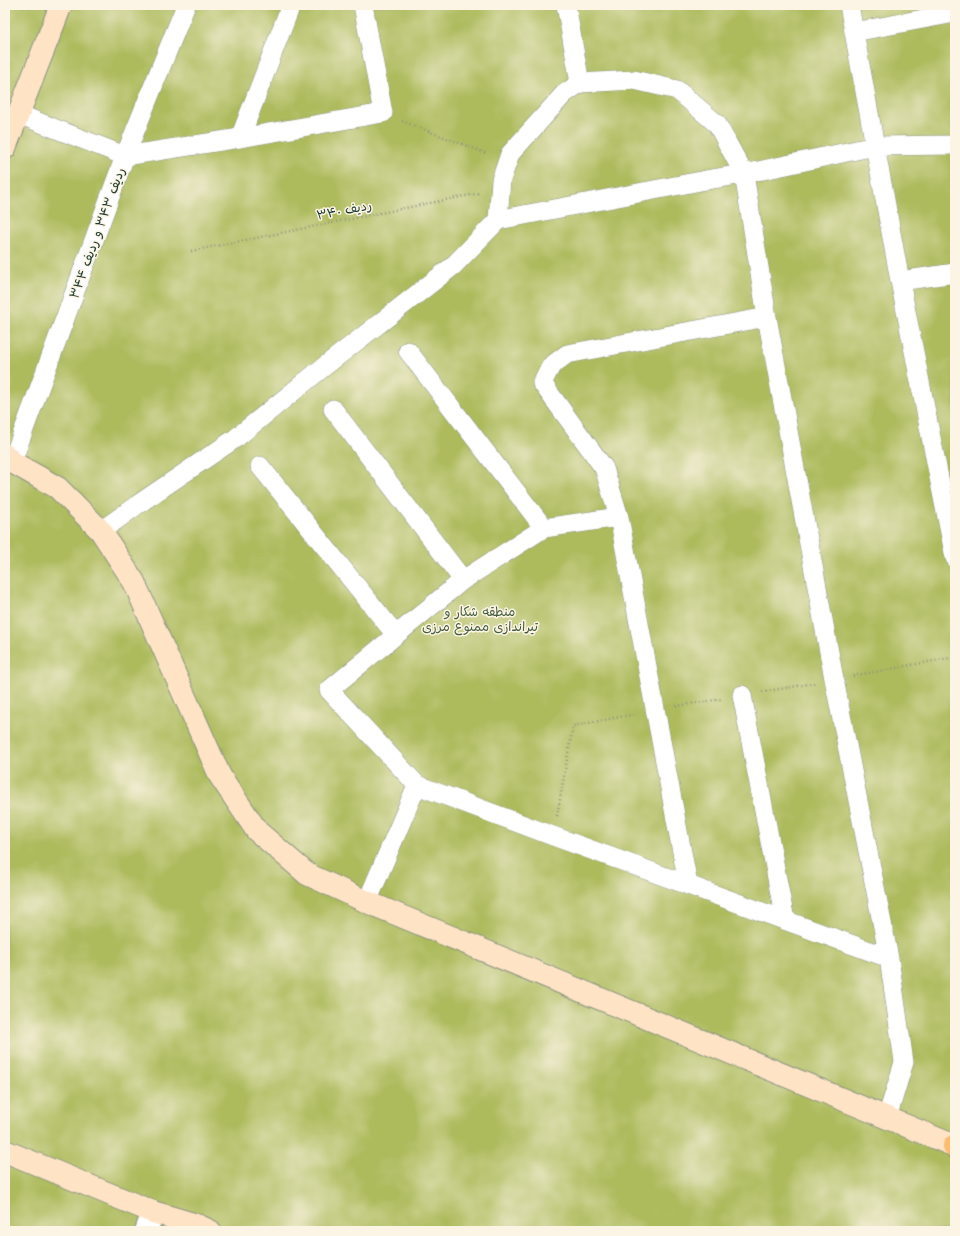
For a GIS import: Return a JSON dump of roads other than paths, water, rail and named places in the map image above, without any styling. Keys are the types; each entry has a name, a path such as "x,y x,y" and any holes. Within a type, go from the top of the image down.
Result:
{"main road":[{"path":"5,148 61,5"},
{"path":"7,460 58,488 101,531 134,582 220,776 257,830 307,874 367,902 955,1146"},
{"path":"5,1151 149,1222 200,1229"}],"street":[{"name":"ردیف ۳۴۳ و ردیف ۳۴۴","path":"7,460 125,156 186,5"},
{"path":"240,138 291,5"},
{"path":"18,114 125,156 383,114 363,5"},
{"path":"566,5 580,83"},
{"path":"849,5 900,281 950,511 955,558"},
{"path":"854,32 955,12"},
{"path":"498,220 501,180 510,154 564,94 580,83 634,80 677,90 717,124 744,174 767,316 834,679 889,958 904,1062 887,1118"},
{"path":"101,531 236,438 453,266 498,220 744,174 875,146 955,145"},
{"path":"900,281 955,273"},
{"path":"688,884 619,517 604,468 542,383 551,366 567,354 767,316"},
{"path":"408,351 544,528"},
{"path":"332,409 463,580"},
{"path":"260,466 396,635"},
{"path":"619,517 544,528 463,580 328,690 417,785 889,958"},
{"path":"742,695 785,920"},
{"path":"367,902 417,785"}],"park label":[{"name":"منطقه شکار و تیراندازی ممنوع مرزی","path":"480,618"}]}
